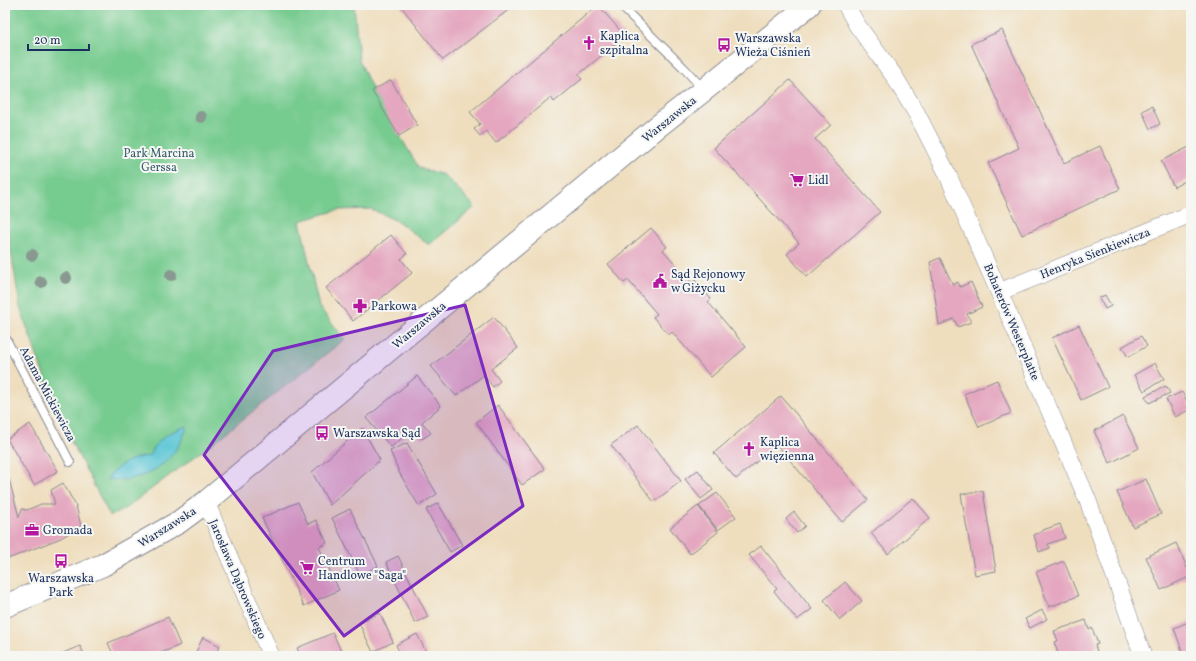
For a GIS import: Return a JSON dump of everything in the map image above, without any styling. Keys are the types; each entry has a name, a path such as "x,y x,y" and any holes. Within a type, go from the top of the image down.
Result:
{"street":[{"name":"Warszawska","path":"5,606 103,565 179,522 206,502 657,127 809,5"},
{"name":"Bohaterów Westerplatte","path":"846,5 857,25 894,76 917,114 947,173 1088,501 1143,656"},
{"name":"Henryka Sienkiewicza","path":"999,292 1191,214"},
{"name":"Jarosława Dąbrowskiego","path":"206,502 271,656"}],"lane":[{"path":"620,5 684,68 704,90"},
{"name":"Adama Mickiewicza","path":"5,337 70,462"}],"highlighted area":[{"path":"465,305 523,506 344,636 204,455 273,351"}],"green space":[{"name":"Park Marcina Gerssa","path":"5,5 354,5 359,60 373,91 419,168 444,175 475,207 429,245 399,222 371,209 338,210 300,221 319,307 345,339 205,449 123,510 110,516 58,416 20,307 5,214"}],"water":[{"path":"187,426 176,450 157,468 146,474 133,478 120,480 107,479 115,470 125,463 137,458 149,456 160,440 165,436 175,430"}],"building":[{"path":"400,5 453,5 456,9 461,5 515,5 443,60"},
{"path":"598,5 625,36 578,75 582,79 554,102 551,97 496,143 486,131 480,136 474,129 480,124 470,112"},
{"path":"1002,30 1064,163 1100,146 1120,189 1022,235 988,163 1019,148 971,44"},
{"path":"391,80 417,125 399,136 372,91"},
{"name":"Lidl","path":"790,80 831,125 815,139 880,212 807,277 787,254 799,243 714,148"},
{"path":"1152,106 1160,124 1150,129 1142,111"},
{"path":"1191,146 1191,178 1174,187 1161,161"},
{"name":"Sąd Rejonowy w Giżycku","path":"651,228 667,247 663,250 692,283 695,280 711,299 708,302 746,347 711,377 672,332 669,335 653,317 657,314 628,280 624,283 608,264"},
{"path":"391,235 407,254 401,259 412,273 353,321 326,288"},
{"path":"6,237 8,254 5,254"},
{"path":"940,258 953,285 958,282 960,287 971,282 982,307 967,314 971,322 958,327 954,319 939,325 930,262"},
{"path":"1105,295 1111,306 1105,309 1099,298"},
{"path":"494,317 518,348 491,369 500,381 493,387 484,375 456,396 431,366"},
{"path":"1079,325 1108,387 1081,400 1052,338"},
{"path":"1141,336 1147,346 1128,357 1122,347"},
{"path":"1155,363 1164,379 1144,391 1134,375"},
{"path":"417,376 441,406 422,422 431,433 422,439 413,429 391,447 366,418"},
{"path":"997,380 1011,413 979,427 964,394"},
{"path":"1166,386 1170,393 1149,403 1145,396"},
{"path":"1182,392 1191,409 1175,417 1166,399"},
{"path":"781,396 868,500 842,522 777,445 736,479 714,453"},
{"path":"498,405 545,469 522,485 476,422"},
{"path":"1123,416 1139,448 1110,463 1094,431"},
{"path":"30,424 58,471 34,485 7,439"},
{"path":"638,425 681,481 654,502 611,445"},
{"path":"362,428 380,460 330,505 312,472"},
{"path":"407,443 437,494 419,506 400,474 390,451"},
{"path":"698,470 713,490 701,499 685,479"},
{"name":"Gromada","path":"9,479 19,517 22,509 27,510 41,504 55,504 51,490 63,483 76,506 81,526 61,538 5,560 5,480"},
{"path":"1146,479 1161,514 1133,527 1117,492"},
{"path":"983,491 996,571 975,575 961,494"},
{"path":"717,493 736,517 718,530 699,506"},
{"path":"913,498 930,518 888,554 871,533"},
{"name":"Centrum Handlowe \"Saga\"","path":"298,502 308,524 316,520 327,543 319,547 339,590 304,606 262,518"},
{"path":"438,503 462,545 450,552 426,510"},
{"path":"698,506 718,532 690,554 670,528"},
{"path":"350,509 378,566 360,575 332,518"},
{"path":"794,512 805,526 797,533 786,519"},
{"path":"1060,524 1065,538 1048,544 1050,548 1039,552 1034,535"},
{"path":"1176,543 1191,576 1161,590 1146,557"},
{"path":"761,546 812,609 797,620 774,591 777,589 749,555"},
{"path":"398,556 428,617 415,623 386,562"},
{"path":"1064,561 1078,596 1049,607 1036,572"},
{"path":"845,582 862,601 840,620 824,600"},
{"path":"1042,610 1047,619 1030,628 1025,619"},
{"path":"380,613 393,642 373,652 359,623"},
{"path":"168,617 180,645 154,656 114,656 108,643"},
{"path":"1086,620 1089,630 1092,628 1098,644 1095,645 1098,655 1059,656 1054,642 1058,641 1054,631"},
{"path":"1191,621 1191,656 1184,656 1174,628"},
{"path":"333,633 343,656 301,656 297,648"},
{"path":"417,634 428,656 401,656 396,645"},
{"path":"203,637 220,646 215,656 194,656"},
{"path":"80,646 85,656 56,656"}],"place":[{"name":"Kaplica szpitalna","path":"589,43"},
{"name":"Warszawska Wieża Ciśnień","path":"724,45"},
{"name":"Lidl","path":"797,180"},
{"name":"Sąd Rejonowy w Giżycku","path":"660,281"},
{"name":"Parkowa","path":"360,306"},
{"name":"Warszawska Sąd","path":"322,433"},
{"name":"Kaplica więzienna","path":"749,449"},
{"name":"Gromada","path":"32,530"},
{"name":"Warszawska Park","path":"61,561"},
{"name":"Centrum Handlowe \"Saga\"","path":"307,568"}]}
